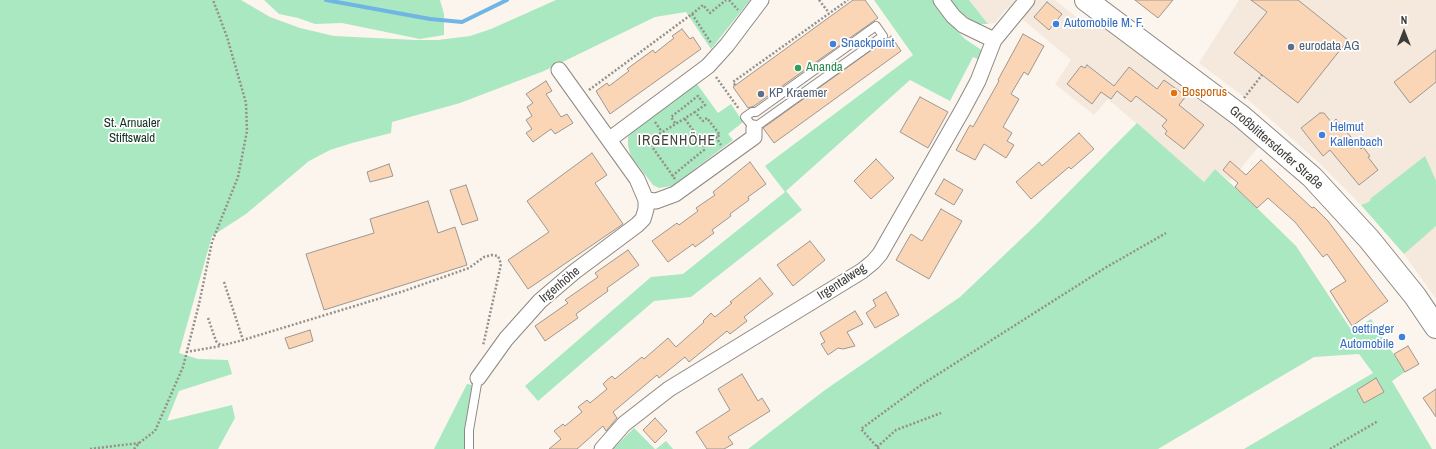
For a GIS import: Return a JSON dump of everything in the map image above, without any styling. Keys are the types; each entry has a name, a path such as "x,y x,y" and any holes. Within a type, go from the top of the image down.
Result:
{"main road":[{"name":"Großblittersdorfer Straße","path":"1086,0 1234,111 1312,178 1338,204 1369,239 1415,296 1436,327"}],"street":[{"path":"610,139 708,66 720,54 761,0"},
{"path":"941,0 953,16 963,25 994,40"},
{"name":"Irgentalweg","path":"602,449 624,424 691,374 862,271 873,262 884,247 971,95 989,57 994,40 1027,0"},
{"path":"559,70 610,139 636,179 646,200 656,201 675,194 729,156 754,137 749,123"},
{"name":"Irgenhöhe","path":"478,378 506,339 540,301 574,272 643,219 646,200"}],"lane":[{"path":"876,26 883,36 749,123 752,112 756,112 876,26"},
{"path":"469,449 469,430 478,378"}],"path":[{"path":"134,449 139,443 155,431 183,366 212,242 238,177 247,131 246,103 213,0"},
{"path":"579,98 703,5 710,14 726,0"},
{"path":"819,0 829,14"},
{"path":"735,85 733,82 848,0"},
{"path":"692,14 705,33 705,36 720,54"},
{"path":"708,66 749,123"},
{"path":"1234,111 1262,75"},
{"path":"675,123 671,117 698,96 705,105 676,125 675,123 648,141 676,181"},
{"path":"672,176 704,150 704,146 720,135 707,118 702,121 695,112"},
{"path":"653,119 662,132"},
{"path":"685,119 704,146"},
{"path":"716,138 729,156"},
{"path":"941,413 896,430 878,448 861,428 921,384 1105,268 1166,233"},
{"path":"186,352 243,340 404,291 469,268 484,257 492,255 498,256 501,264 482,351"},
{"path":"224,282 243,340"},
{"path":"208,318 216,341 219,344 224,345"},
{"path":"1330,449 1378,421"},
{"path":"90,449 139,443"}],"shaded area":[{"path":"969,0 1055,0 1092,30 1106,15 1269,140 1256,150 1230,181 1215,169 1204,182 1108,99 1094,115 1055,84 1071,60 1021,18 1007,8 995,23 988,24"},
{"path":"1239,0 1436,0 1436,299 1404,254 1361,205 1317,161 1252,103 1199,63"}],"green space":[{"name":"St. Arnualer Stiftswald","path":"0,0 241,0 270,17 300,28 334,36 438,40 470,36 491,29 556,0 750,0 711,49 686,12 655,17 544,71 460,103 392,122 391,133 330,150 309,161 246,214 212,236 179,353 198,359 228,360 232,374 179,391 167,421 232,405 235,418 218,449 0,449"},
{"path":"264,0 440,0 444,14 444,35 420,39 342,23 315,24 298,18 279,14"},
{"path":"874,0 969,0 988,24 978,24 965,16 954,28 965,39 983,51 982,61 973,57 950,101 910,80 786,191 802,210 691,297 654,301 538,401 525,386 651,277 683,274 785,192 765,166 913,55"},
{"path":"697,84 718,113 731,104 743,122 728,134 733,140 672,186 659,188 653,185 631,156 628,146 628,137 635,129"},
{"path":"1137,123 1204,182 1215,169 1257,208 1296,246 1352,331 1371,319 1405,372 1392,381 1432,449 1244,449 1373,373 1359,354 1314,357 1158,449 748,449 825,390 960,297 1038,223"},
{"path":"1425,156 1436,181 1436,226 1404,254 1361,205 1371,200 1370,199"},
{"path":"467,384 473,385 464,436 464,449 434,449"},
{"path":"634,428 655,449 613,449"},
{"path":"666,441 673,449 656,449"}],"building":[{"path":"853,0 865,0 878,18 754,106 748,108 733,87"},
{"path":"1135,0 1173,0 1158,18"},
{"name":"eurodata AG","path":"1251,0 1298,0 1348,40 1298,103 1234,53 1267,12"},
{"path":"1047,2 1062,14 1049,30 1034,17"},
{"path":"682,29 690,39 693,37 701,49 610,114 596,91 607,83 609,86 629,71 627,69 653,50 655,53 674,38 672,36"},
{"path":"1023,34 1044,46 1028,75 1024,72 1011,94 1019,99 1003,127 1012,133 1007,141 1014,145 1006,158 984,144 975,160 956,150 970,125 973,127"},
{"path":"891,36 901,51 774,143 763,128"},
{"path":"1436,50 1436,82 1410,103 1394,82"},
{"path":"1087,65 1114,86 1129,67 1157,89 1164,80 1186,96 1179,105 1204,125 1184,149 1165,134 1167,131 1162,126 1167,120 1136,96 1131,102 1117,91 1111,99 1101,92 1092,104 1067,84 1081,66 1085,68"},
{"path":"546,81 552,91 546,94 561,117 567,114 573,123 555,134 551,129 533,142 526,133 532,129 526,120 532,116 527,107 533,103 526,94"},
{"path":"920,97 948,112 928,148 900,132"},
{"path":"1320,113 1324,113 1332,123 1336,119 1361,149 1363,147 1370,156 1368,157 1378,170 1359,185 1330,150 1323,156 1301,128"},
{"path":"1079,133 1094,149 1071,169 1069,167 1031,199 1016,182 1039,162 1042,166"},
{"path":"592,153 607,175 595,183 623,224 528,289 508,260 549,232 527,201"},
{"path":"876,159 894,178 871,199 854,181"},
{"path":"1261,160 1328,221 1388,301 1352,326 1330,291 1346,281 1327,254 1323,257 1295,222 1268,198 1257,208 1235,187 1238,183 1223,170 1230,161 1246,175"},
{"path":"750,162 766,184 748,197 749,200 712,230 714,233 695,247 693,244 668,262 652,241 677,223 679,225 698,211 696,208 715,195 713,192"},
{"path":"389,164 393,176 370,182 367,172"},
{"path":"944,179 963,190 954,205 935,194"},
{"path":"466,185 478,220 462,225 450,190"},
{"path":"428,201 438,233 455,227 467,265 324,310 306,254 374,233 370,219"},
{"path":"941,209 962,221 929,279 896,260 911,234 922,241"},
{"path":"810,241 825,260 793,286 777,265"},
{"path":"628,250 639,265 607,288 608,291 576,314 578,318 545,341 535,326 568,303 565,300 598,277 595,273"},
{"path":"760,278 773,294 744,317 747,321 730,334 727,331 689,362 685,357 659,378 657,375 613,412 617,418 606,431 603,426 577,449 549,449 561,439 554,431 563,424 565,426 582,412 578,407 587,400 590,403 607,389 603,384 607,380 612,376 615,379 642,357 644,359 668,338 676,347 704,322 703,321 711,313 715,317 732,303 730,302"},
{"path":"886,292 899,315 875,328 866,313 876,306 873,300"},
{"path":"855,311 863,324 847,332 855,346 843,349 838,348 828,355 821,344 825,342 820,333"},
{"path":"310,330 313,341 289,349 285,338"},
{"path":"1408,346 1419,364 1405,372 1394,354"},
{"path":"742,374 758,401 762,398 770,411 728,437 733,444 724,449 707,449 696,432 730,410 718,389"},
{"path":"1376,378 1384,392 1364,403 1357,390"},
{"path":"1436,389 1436,417 1423,398"},
{"path":"655,418 667,431 655,443 643,430"}],"waterway":[{"path":"326,0 430,19 462,22 507,0"}],"place":[{"name":"Automobile M. F.","path":"1056,24"},
{"name":"Snackpoint","path":"833,44"},
{"name":"eurodata AG","path":"1291,47"},
{"name":"Ananda","path":"798,68"},
{"name":"Bosporus","path":"1174,93"},
{"name":"KP Kraemer","path":"761,94"},
{"name":"Helmut Kallenbach","path":"1322,135"},
{"name":"oettinger Automobile","path":"1402,337"}],"district":[{"name":"IRGENHÖHE","path":"677,141"}]}
